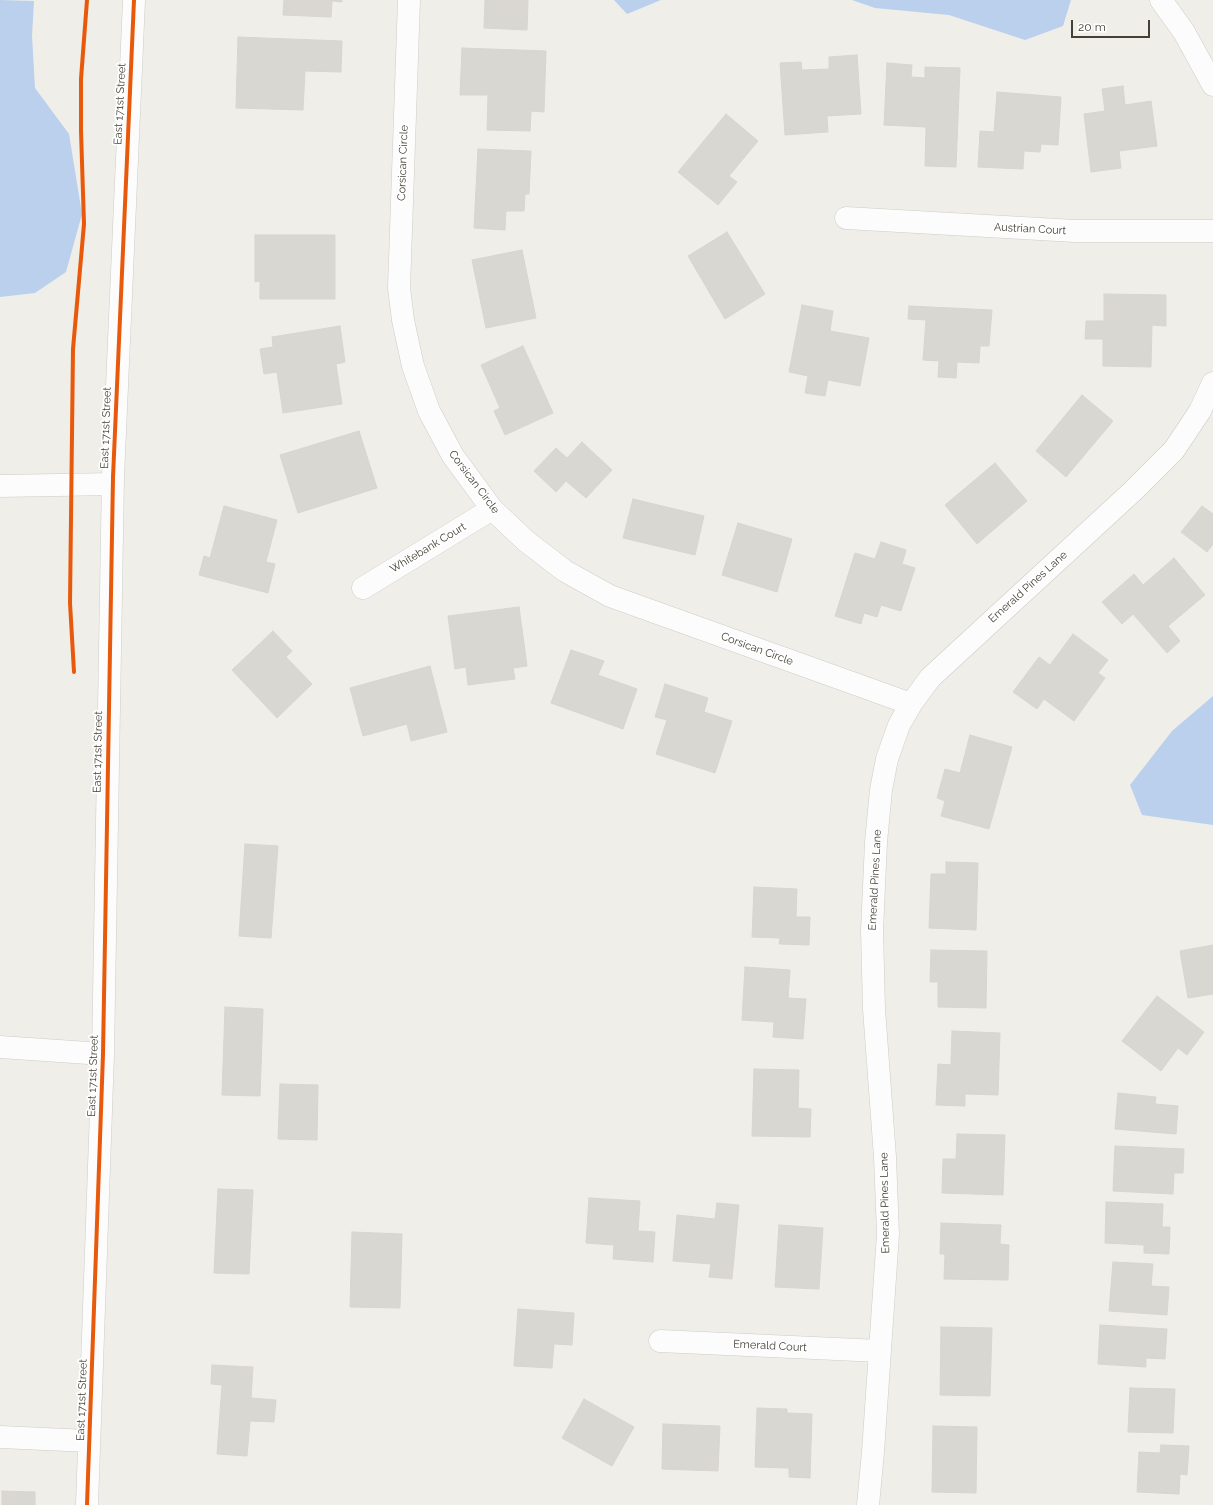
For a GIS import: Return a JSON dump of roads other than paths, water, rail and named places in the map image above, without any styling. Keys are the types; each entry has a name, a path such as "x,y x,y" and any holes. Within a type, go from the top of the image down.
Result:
{"street":[{"name":"East 171st Street","path":"87,1505 103,1054 113,484 134,0"},
{"name":"Corsican Circle","path":"409,0 399,288 403,320 413,366 429,411 453,456 492,509 526,541 565,570 610,596 911,704"},
{"path":"1161,0 1184,32 1213,85"},
{"name":"Austrian Court","path":"846,218 1075,231 1213,231"},
{"name":"Emerald Pines Lane","path":"868,1505 874,1452 888,1234 885,1157 874,1010 872,930 876,842 881,790 887,759 899,725 911,704 930,678 1134,491 1174,450 1200,411 1213,383"},
{"path":"0,486 113,484"},
{"name":"Whitebank Court","path":"363,588 492,509"},
{"path":"0,1047 103,1054"},
{"name":"Emerald Court","path":"660,1340 880,1351"},
{"path":"0,1437 89,1441"}],"water":[{"path":"0,0 34,1 32,36 35,88 69,134 82,214 66,272 35,293 0,297"},
{"path":"614,0 661,0 627,14"},
{"path":"852,0 1071,0 1063,26 1025,40 949,15 875,8"},
{"path":"1213,696 1213,825 1142,815 1130,785 1172,731"}]}
